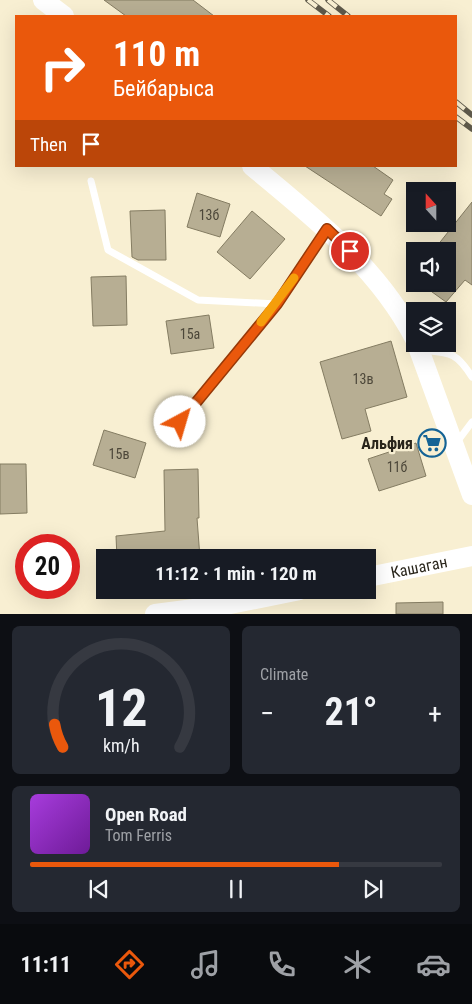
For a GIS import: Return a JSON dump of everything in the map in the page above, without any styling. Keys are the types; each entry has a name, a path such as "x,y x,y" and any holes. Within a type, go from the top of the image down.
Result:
{"street":[{"path":"43,0 63,15"},
{"path":"253,167 327,229 362,262 384,289 406,322"},
{"path":"421,352 472,495"},
{"name":"Кашаган","path":"376,575 472,556"},
{"path":"155,614 252,599"}],"lane":[{"path":"91,181 108,250 198,300 277,304"},
{"path":"180,422 277,304 327,229"},
{"path":"445,352 462,360 472,376"},
{"path":"455,444 472,422"}],"building":[{"path":"104,0 193,0 213,15 125,15"},
{"path":"307,167 374,167 393,180 384,194 392,199 381,216"},
{"path":"197,193 230,204 220,237 187,227"},
{"path":"472,202 472,285 465,280 456,290 456,242 440,242 448,232 456,232 456,222"},
{"path":"165,210 166,260 138,260 132,257 130,211"},
{"path":"252,211 285,239 250,279 217,252"},
{"path":"126,276 127,325 93,326 91,277"},
{"path":"432,292 455,292 446,302"},
{"path":"209,315 214,348 171,354 166,321"},
{"path":"391,341 407,397 365,409 371,431 342,439 320,362"},
{"path":"104,430 146,443 135,478 93,465"},
{"path":"416,443 426,476 379,491 368,459"},
{"path":"0,464 26,464 27,513 0,514"},
{"path":"198,469 199,518 197,518 199,549 117,549 116,536 165,531 164,470"},
{"path":"443,602 443,614 396,614 396,603"}],"railway":[{"path":"308,0 328,15"},
{"path":"328,0 347,15"},
{"path":"457,103 472,115"},
{"path":"457,118 472,129"}],"slow traffic":[{"path":"261,322 277,304 294,278"}],"place":[{"name":"Альфия","path":"432,443"}],"route":[{"path":"180,422 277,304 327,229 350,251"}]}
